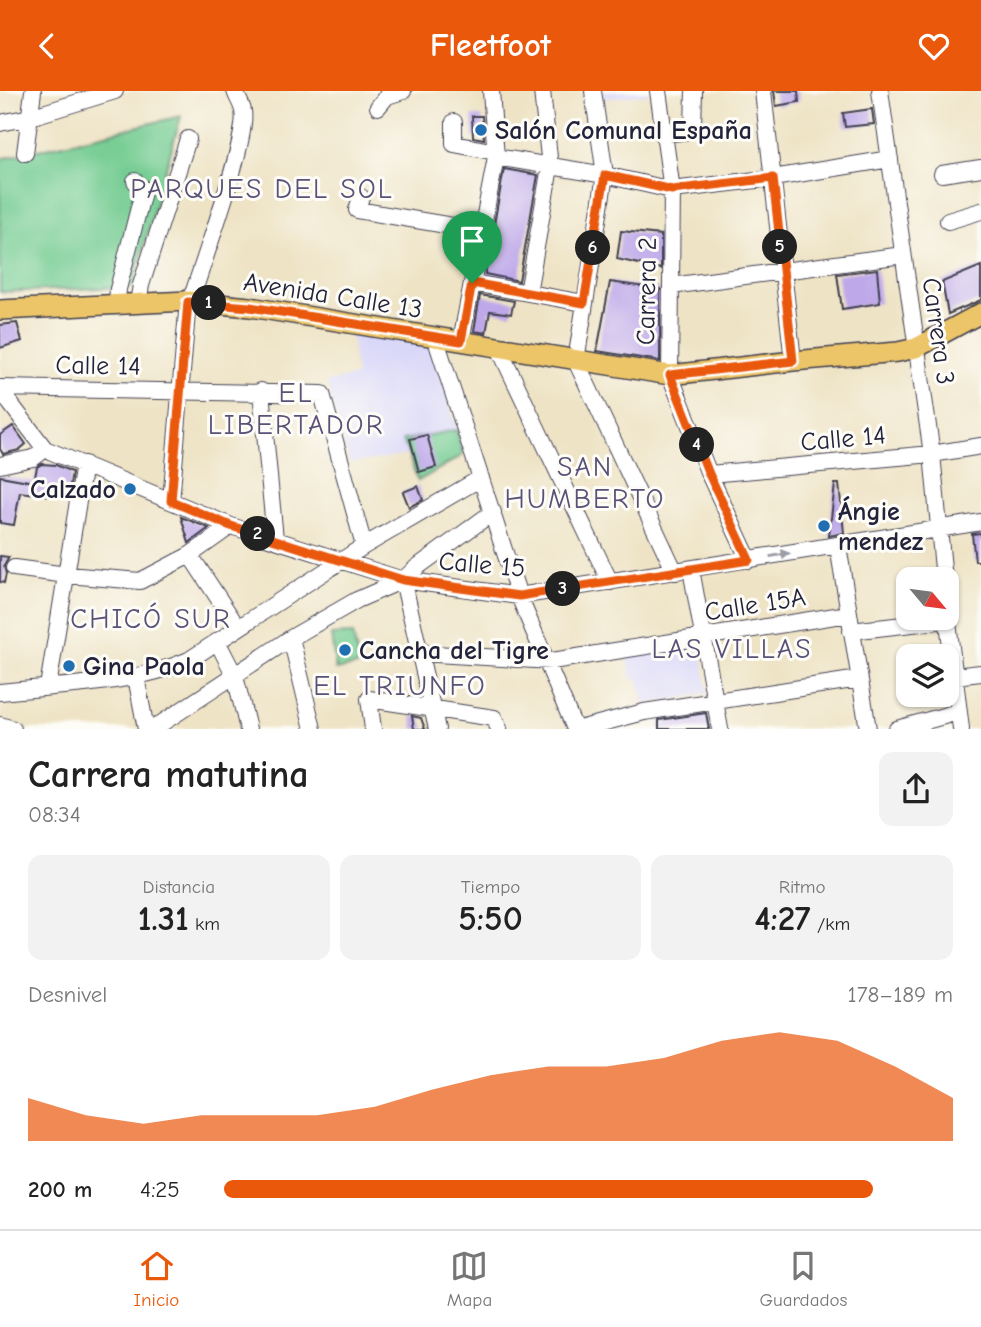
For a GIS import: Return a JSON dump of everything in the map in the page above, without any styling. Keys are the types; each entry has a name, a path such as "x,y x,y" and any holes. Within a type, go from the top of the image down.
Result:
{"main road":[{"name":"Avenida Calle 13","path":"0,310 188,302 250,307 670,375 898,352 916,348 981,313"}],"street":[{"path":"25,153 33,91"},
{"path":"0,123 30,117 115,91"},
{"path":"378,107 387,96 403,91"},
{"path":"461,341 496,155 491,91"},
{"path":"528,293 551,167 542,91"},
{"path":"593,91 605,175 576,361 683,571 704,637 720,729"},
{"name":"Carrera 2","path":"658,91 672,190 670,375 709,474 749,560"},
{"path":"664,134 689,131 694,124 694,91"},
{"path":"763,91 793,361"},
{"name":"Carrera 3","path":"880,91 932,454 943,567"},
{"path":"171,501 188,302 194,291 235,161 243,110 235,92"},
{"path":"454,122 454,144 551,167 605,175 672,190 773,178 890,159"},
{"path":"138,303 141,285 188,139"},
{"path":"942,174 981,168"},
{"path":"117,303 118,289 143,193 135,181"},
{"path":"361,197 358,210 482,231"},
{"path":"948,221 981,211"},
{"path":"671,286 903,255"},
{"path":"472,283 584,303"},
{"path":"435,337 519,596 577,729 645,720 714,700 859,680"},
{"path":"499,348 610,582"},
{"path":"0,389 37,442 45,449 33,458 0,464"},
{"name":"Calle 14","path":"0,389 322,394 364,546"},
{"path":"261,391 275,539"},
{"name":"Calle 14","path":"709,474 932,454 981,446"},
{"name":"Calle 15","path":"45,449 231,526 403,580 519,596 981,522"},
{"path":"48,687 84,464"},
{"path":"0,692 136,677 172,668 218,643 364,546 481,478"},
{"path":"153,729 291,638 357,600 403,580 493,512"},
{"path":"14,568 140,581 190,555 231,526"},
{"path":"838,546 868,729"},
{"path":"190,555 238,628"},
{"path":"403,580 437,729"},
{"name":"Calle 15A","path":"419,653 546,660 848,614"},
{"path":"851,631 896,624"},
{"path":"291,638 313,729"},
{"path":"218,643 235,676 248,729"},
{"path":"959,675 981,673"},
{"path":"136,677 146,729"},
{"path":"373,729 369,699 431,707 496,723"},
{"path":"957,707 961,729"},
{"path":"897,729 958,712"},
{"path":"0,725 13,729"}],"shaded area":[{"path":"602,91 648,91 648,94 603,99"},
{"path":"351,334 430,345 457,430 403,440 408,455 350,463 327,382 356,376"},
{"path":"700,644 708,693 644,704 639,680 632,678 627,656"}],"green space":[{"path":"181,116 132,287 0,292 0,159"},
{"path":"457,430 463,455 418,481 403,440"},
{"name":"Cancha del Tigre","path":"353,634 359,665 336,670 331,635"}],"building":[{"path":"774,91 798,91 799,102 776,106"},
{"path":"872,109 874,124 845,127 843,113"},
{"path":"472,116 482,116 484,139 473,137"},
{"path":"504,169 538,175 519,281 485,274"},
{"path":"621,231 661,235 661,269 617,259"},
{"path":"981,266 981,300 948,314 942,282"},
{"path":"877,269 880,303 842,309 837,274"},
{"path":"610,282 660,289 660,361 597,351"},
{"path":"480,295 514,301 511,314 490,311 486,333 474,331"},
{"path":"17,323 22,341 0,348 0,325"},
{"path":"13,426 26,444 19,450 3,454 0,449 0,435"},
{"path":"427,435 436,467 419,472 410,439"},
{"path":"42,464 56,465 72,472 68,498 20,492 14,525 0,523 0,476 34,482 37,467"},
{"path":"835,484 839,484 844,533 829,536"},
{"path":"418,486 423,500 409,507 403,492"},
{"path":"181,517 209,528 189,543"},
{"path":"981,533 981,561 975,561 972,534"},
{"path":"0,556 9,557 4,566 4,583 0,582"},
{"path":"706,713 709,729 659,729 659,720"},
{"path":"412,716 421,718 425,729 414,729"}],"place":[{"name":"Salón Comunal España","path":"481,130"},
{"name":"Calzado","path":"130,489"},
{"name":"Ángie mendez","path":"824,526"},
{"name":"Cancha del Tigre","path":"345,650"},
{"name":"Gina Paola","path":"69,666"}],"district":[{"name":"PARQUES DEL SOL","path":"262,188"},
{"name":"EL LIBERTADOR","path":"296,408"},
{"name":"SAN HUMBERTO","path":"585,482"},
{"name":"CHICÓ SUR","path":"151,618"},
{"name":"LAS VILLAS","path":"732,648"},
{"name":"EL TRIUNFO","path":"400,685"}],"route":[{"path":"605,175 672,190 773,178 793,361 670,375 709,474 749,560 519,596 403,580 231,526 171,501 188,302 250,307 461,341 472,283 584,303 605,175"}]}
